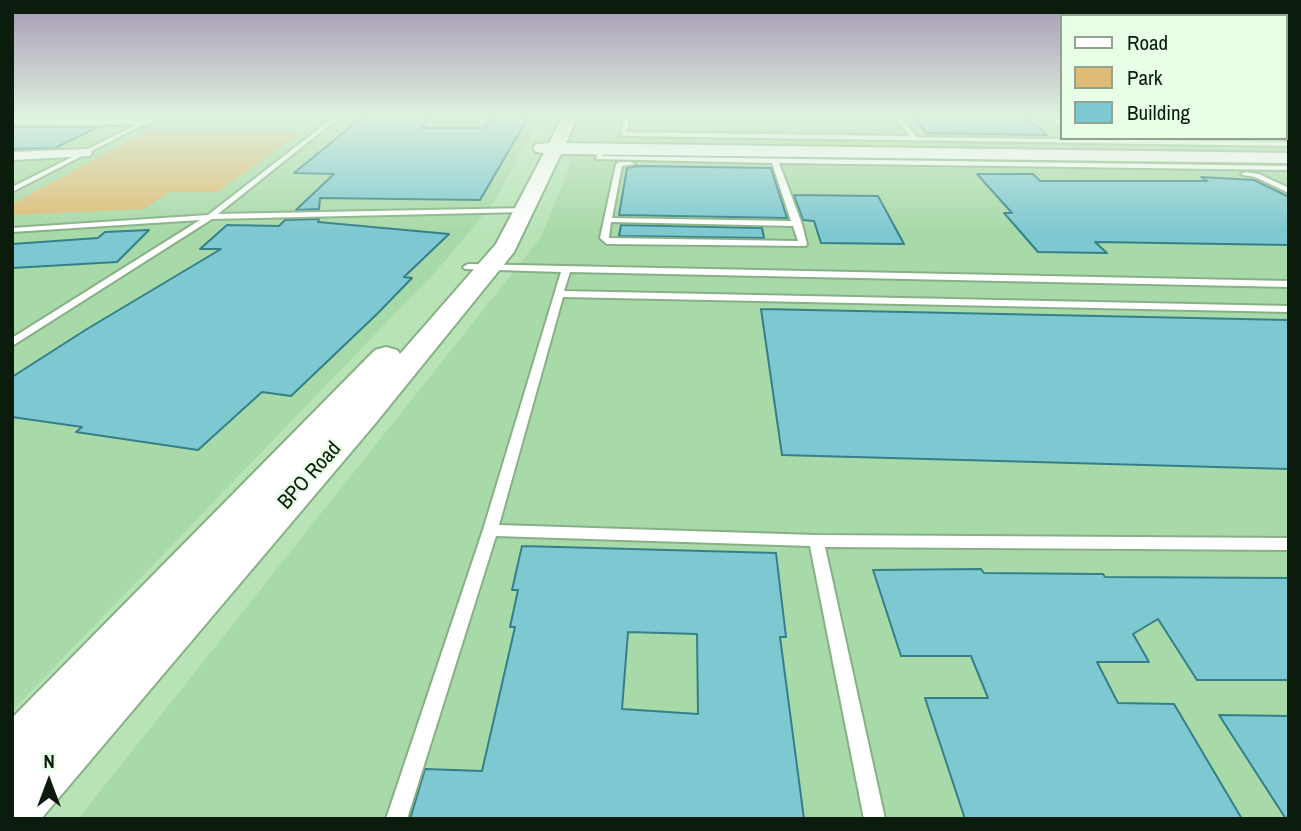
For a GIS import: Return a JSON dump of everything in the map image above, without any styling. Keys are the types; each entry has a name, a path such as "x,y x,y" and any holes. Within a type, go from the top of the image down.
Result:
{"street":[{"path":"12,156 42,155"},
{"name":"BPO Road","path":"12,755 478,267 506,247 516,210 544,155"},
{"path":"1148,155 1194,162 1289,155"},
{"name":"BPO Road","path":"12,810 362,418 478,267"}],"lane":[{"path":"12,190 81,155"},
{"path":"12,343 210,217 289,155"},
{"path":"599,155 598,158 619,161 1194,162 1289,168"},
{"path":"619,161 604,238 616,243 803,244 776,163"},
{"path":"1194,162 1209,172 1257,175 1289,191"},
{"path":"12,230 210,217 516,210"},
{"path":"608,220 797,223"},
{"path":"478,267 1289,284"},
{"path":"396,819 490,530 566,269"},
{"path":"747,273 749,298"},
{"path":"559,294 1289,309"},
{"path":"490,530 816,541 1289,544"},
{"path":"816,541 874,819"}],"shaded area":[{"path":"12,155 520,155 492,205 438,269 12,711"},
{"path":"1053,155 1289,155 1289,158"},
{"path":"573,158 1289,166 1289,819 78,819 541,237"}],"green space":[{"path":"102,155 269,155 217,192 169,192 144,209 12,215 12,204"}],"building":[{"path":"316,155 506,155 480,200 320,198 319,209 296,210 334,174 294,173"},
{"path":"627,168 771,168 787,218 619,215"},
{"path":"977,174 1033,174 1040,181 1207,181 1201,177 1254,180 1289,197 1289,245 1095,242 1107,253 1038,252 1004,213 1012,213"},
{"path":"794,195 878,196 904,244 821,243 814,221 803,220"},
{"path":"319,219 318,222 449,234 404,277 412,278 377,314 291,396 262,392 198,450 76,432 82,427 12,417 12,377 221,249 200,249 227,225 279,226 285,220"},
{"path":"621,225 762,228 764,238 619,236"},
{"path":"149,230 117,262 12,268 12,244 98,238 105,232"},
{"path":"761,309 1289,320 1289,469 782,455"},
{"path":"522,546 776,553 786,637 780,637 804,819 410,819 425,769 482,771 515,627 510,627 518,590 512,590","holes":["628,632 697,634 698,714 622,709"]},
{"path":"981,569 984,573 1103,574 1105,577 1289,578 1289,680 1197,680 1158,619 1133,634 1149,662 1097,662 1118,703 1174,704 1242,819 965,819 925,698 988,698 971,656 901,656 873,570"},
{"path":"1219,715 1289,716 1289,819 1286,819"}]}
